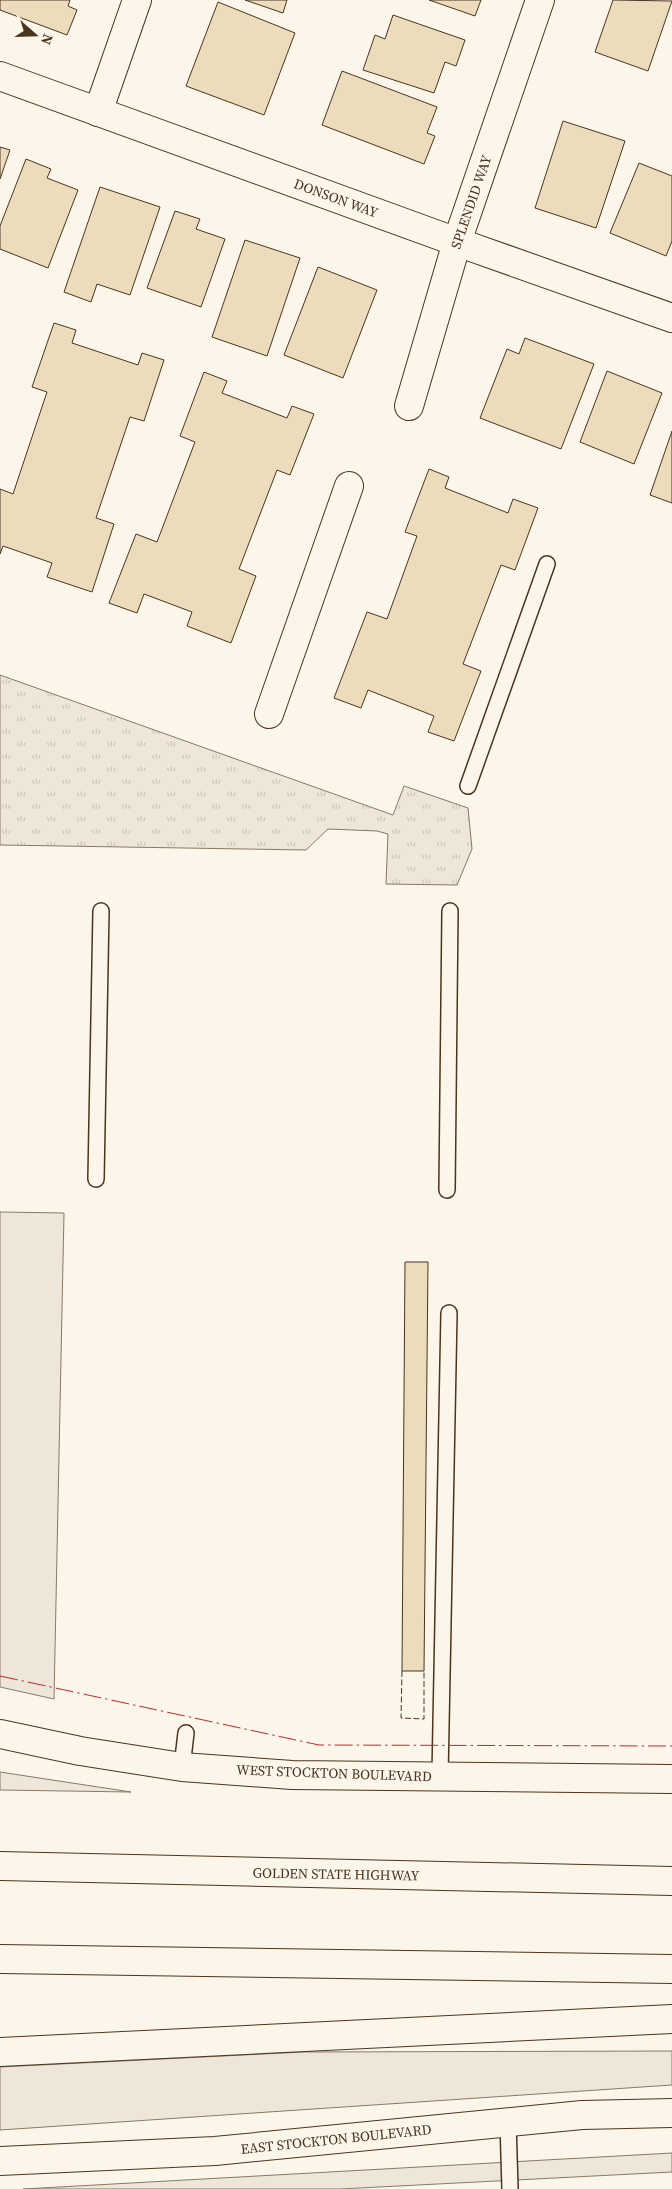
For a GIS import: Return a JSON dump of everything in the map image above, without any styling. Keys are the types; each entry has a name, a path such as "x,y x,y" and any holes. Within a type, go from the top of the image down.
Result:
{"main road":[{"path":"98,112 138,0"},
{"name":"SPLENDID WAY","path":"409,406 457,242 540,0"},
{"name":"DONSON WAY","path":"0,76 672,318"},
{"path":"269,714 349,486"},
{"name":"WEST STOCKTON BOULEVARD","path":"0,1734 80,1751 182,1767 292,1775 672,1779"},
{"name":"GOLDEN STATE HIGHWAY","path":"0,1866 672,1881"},
{"path":"0,1959 672,1968"},
{"path":"0,2052 672,2019"},
{"name":"EAST STOCKTON BOULEVARD","path":"0,2161 215,2151 582,2115 672,2113"}],"lane":[{"path":"468,786 547,564"},
{"path":"96,1179 101,911"},
{"path":"447,1190 450,911"},
{"path":"440,1776 449,1313"},
{"path":"182,1767 186,1733"},
{"path":"508,2122 510,2189"}],"green space":[{"path":"0,675 393,815 404,786 468,808 472,849 457,885 386,884 388,834 377,831 328,829 306,850 0,845"},
{"path":"0,1212 64,1213 54,1699 0,1687"},
{"path":"0,1772 131,1792 0,1790"},
{"path":"672,2051 672,2085 0,2130 0,2067 304,2052"},
{"path":"672,2153 672,2172 340,2189 23,2189"}],"building":[{"path":"0,0 70,0 68,6 77,10 67,35 0,10"},
{"path":"245,0 287,0 283,13"},
{"path":"429,0 481,0 475,16"},
{"path":"613,0 672,1 648,71 595,52"},
{"path":"218,2 295,33 264,115 186,86"},
{"path":"393,15 465,40 456,66 445,62 434,93 363,70 375,35 385,39"},
{"path":"342,71 437,107 427,133 435,136 424,164 322,125"},
{"path":"563,121 625,141 596,228 535,208"},
{"path":"0,147 10,150 0,179"},
{"path":"26,159 51,169 47,178 78,190 48,268 0,249 0,226"},
{"path":"639,163 672,176 672,241 666,256 610,233"},
{"path":"100,187 160,207 130,295 97,284 91,302 64,292"},
{"path":"175,211 200,219 196,229 225,239 201,307 147,288"},
{"path":"245,240 300,258 267,356 212,337"},
{"path":"318,267 377,290 343,378 284,355"},
{"path":"54,323 76,330 72,343 138,365 142,353 164,360 144,421 130,417 96,518 114,524 92,592 47,577 52,563 3,546 0,554 0,489 13,494 47,392 32,387"},
{"path":"525,338 594,364 561,449 480,418 507,349 519,354"},
{"path":"607,371 662,393 634,464 580,442"},
{"path":"204,372 227,381 222,393 287,418 292,406 314,414 290,475 277,470 239,569 256,576 231,643 187,626 192,612 144,594 137,613 109,603 136,534 157,542 195,442 180,436"},
{"path":"672,431 672,503 650,495"},
{"path":"429,469 449,477 445,488 508,513 513,499 538,508 515,570 501,565 463,664 481,671 454,741 428,732 434,716 368,690 361,708 334,698 367,612 387,619 417,536 405,532"},
{"path":"405,1262 428,1262 424,1671 402,1671"}],"fence":[{"path":"402,1671 401,1718 424,1719 424,1671"}],"power":[{"path":"0,1676 319,1745 672,1746"}]}
